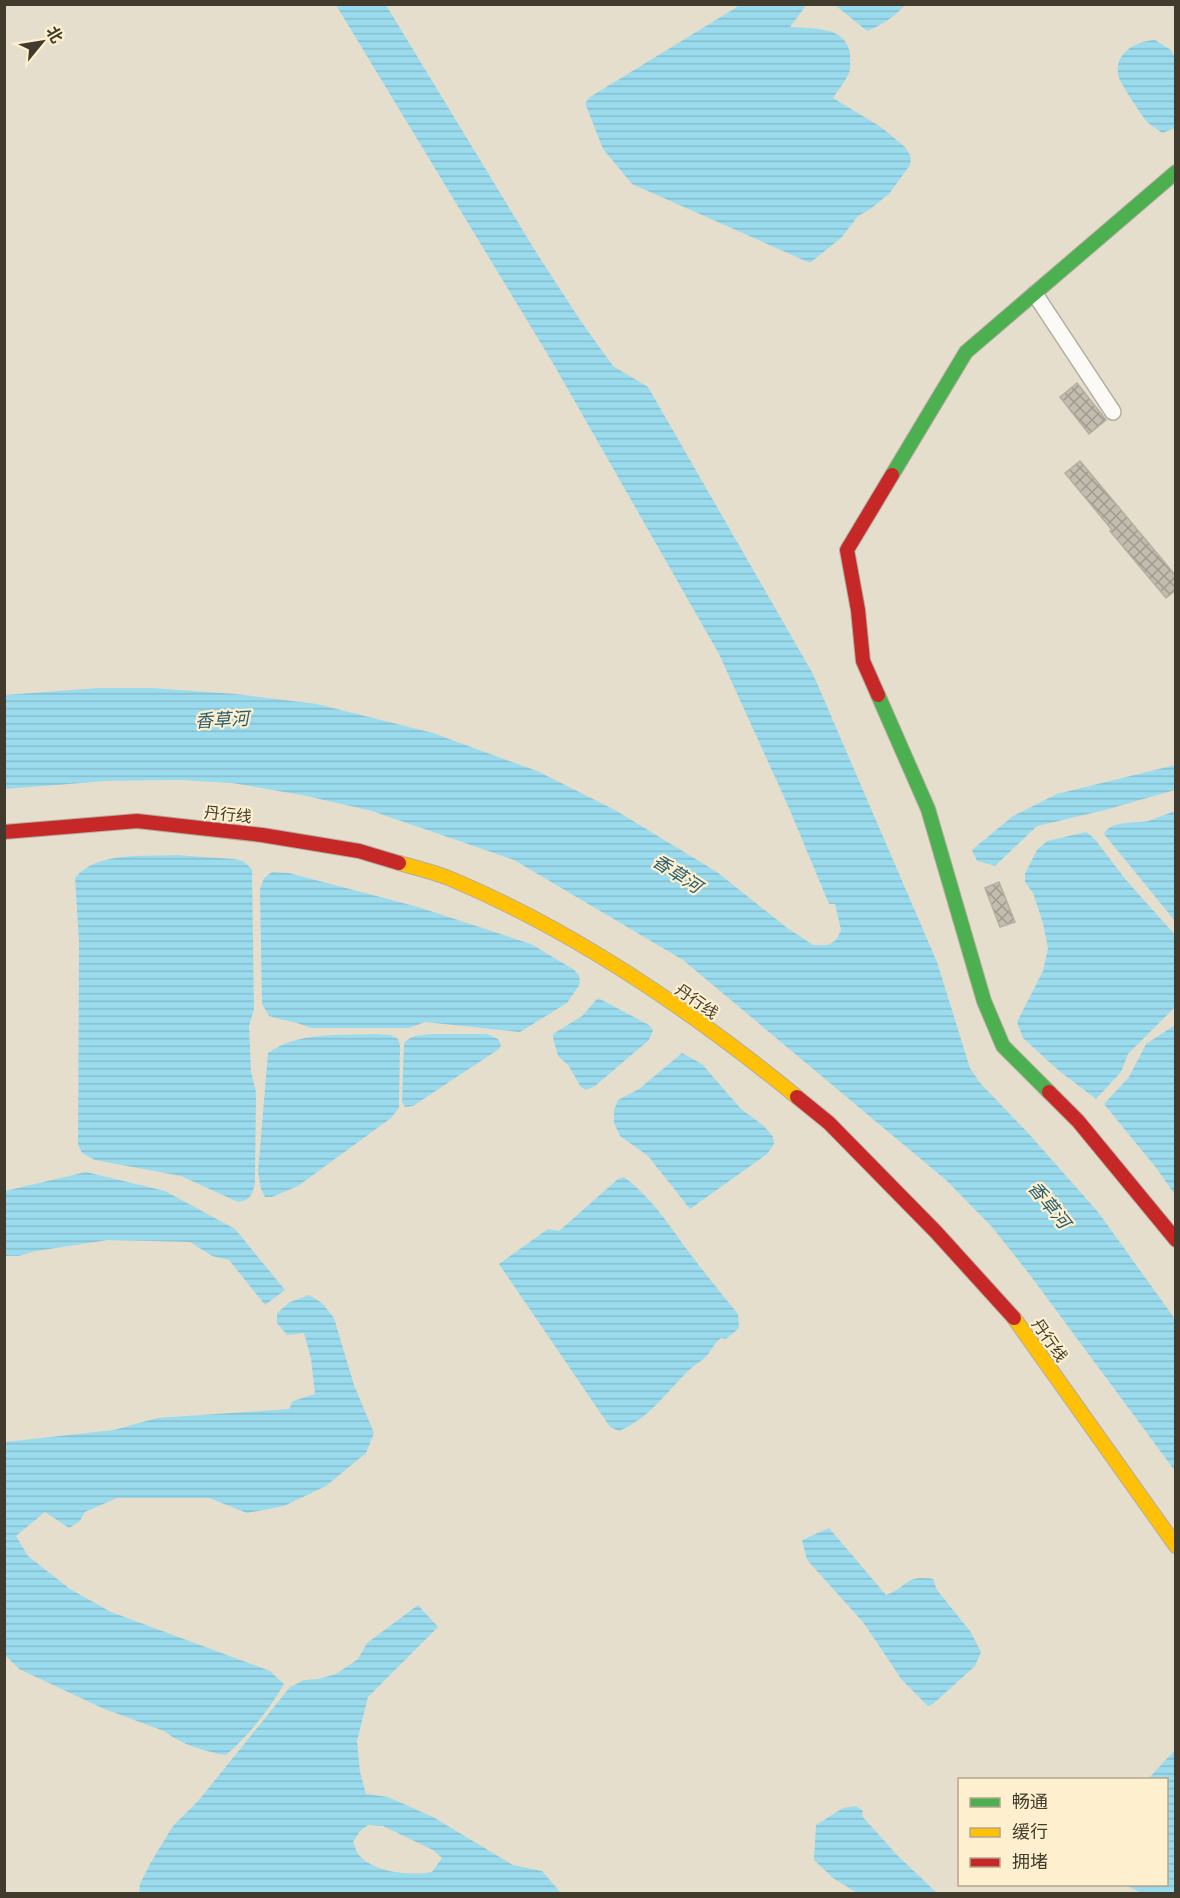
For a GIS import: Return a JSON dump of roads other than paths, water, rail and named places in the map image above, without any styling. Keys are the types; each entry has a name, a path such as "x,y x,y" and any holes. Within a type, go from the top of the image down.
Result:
{"main road":[{"path":"1176,172 966,352 847,550 858,610 863,661 928,809 984,1001 1003,1046 1078,1121 1176,1240"},
{"name":"丹行线","path":"4,832 137,821 262,835 359,851 448,878 548,924 666,999 751,1059 829,1123 936,1232 1013,1317 1176,1546"}],"street":[{"path":"1035,294 1113,412"}],"water":[{"path":"742,4 804,5 805,7 790,27 827,30 842,38 850,54 850,68 846,80 833,98 881,127 905,147 911,157 910,165 889,194 858,216 842,237 810,263 632,184 603,149 585,103 590,97"},
{"name":"香草河","path":"336,5 386,5 536,252 580,320 613,366 648,387 813,674 937,962 970,1068 980,1083 1098,1212 1175,1319 1175,1471 1030,1275 992,1227 947,1181 683,960 514,860 372,811 302,795 232,783 179,780 107,781 5,789 5,695 98,688 152,688 236,694 317,704 433,733 537,771 615,810 717,872 786,927 813,945 828,945 836,940 841,930 835,904 829,904 789,808 719,654 554,365"},
{"path":"835,5 905,5 888,20 867,31"},
{"path":"1155,40 1171,50 1175,59 1175,128 1162,133 1147,122 1119,78 1118,70 1119,62 1127,50 1140,43"},
{"path":"1175,765 1175,790 1037,826 995,866 977,861 972,850 1013,816 1057,794"},
{"path":"1176,811 1175,921 1104,834 1112,826 1148,821"},
{"path":"1086,832 1094,838 1126,880 1176,936 1175,1007 1128,1054 1121,1072 1096,1099 1058,1070 1023,1038 1017,1022 1043,971 1048,948 1043,923 1033,893 1025,882 1025,874 1037,850 1047,841"},
{"path":"175,855 234,859 243,861 252,869 254,1009 249,1026 251,1071 256,1092 255,1182 251,1196 238,1202 181,1176 95,1160 82,1153 78,1144 79,942 75,878 84,869 108,859"},
{"path":"272,872 289,873 418,907 531,944 573,969 579,975 580,984 567,1003 520,1032 425,1022 409,1028 310,1028 269,1016 262,1004 260,889 264,878"},
{"path":"598,998 649,1025 653,1030 649,1040 595,1086 586,1090 581,1087 568,1065 558,1056 553,1034 582,1016"},
{"path":"1175,1025 1175,1195 1157,1169 1104,1104 1129,1077 1146,1044"},
{"path":"487,1034 498,1039 501,1045 499,1049 413,1106 405,1107 402,1101 404,1043 414,1036"},
{"path":"390,1035 398,1039 400,1045 399,1108 391,1118 298,1186 272,1197 265,1197 258,1172 268,1053 280,1046 306,1038"},
{"path":"682,1053 702,1064 741,1109 764,1126 773,1137 774,1144 767,1154 690,1209 648,1156 620,1136 614,1123 614,1110 618,1100 639,1089"},
{"path":"86,1172 165,1191 235,1229 285,1290 265,1305 229,1260 212,1256 190,1242 108,1240 36,1251 19,1256 5,1256 5,1191"},
{"path":"624,1177 658,1210 738,1314 739,1328 726,1339 721,1338 707,1356 687,1372 648,1412 630,1426 619,1431 610,1427 499,1264 548,1229 559,1231 618,1179"},
{"path":"309,1295 322,1303 334,1318 354,1385 374,1433 366,1453 326,1486 284,1506 247,1513 209,1498 117,1498 85,1512 80,1521 69,1528 45,1512 16,1536 28,1556 70,1589 111,1612 270,1671 284,1684 265,1713 251,1731 226,1755 218,1754 185,1744 164,1731 102,1708 19,1669 5,1655 5,1442 114,1430 157,1418 289,1409 293,1401 315,1394 311,1359 304,1333 287,1335 277,1323 277,1313 290,1302"},
{"path":"829,1528 886,1595 917,1578 933,1579 937,1590 970,1631 981,1652 975,1666 933,1704 928,1706 902,1680 863,1622 807,1560 802,1540"},
{"path":"418,1605 438,1627 368,1697 357,1741 360,1772 366,1794 388,1797 433,1817 513,1865 542,1871 561,1893 139,1893 140,1884 151,1862 173,1826 199,1800 290,1687 304,1680 336,1674 358,1659 367,1643","holes":["368,1825 383,1826 433,1850 442,1858 432,1872 414,1874 393,1872 374,1866 359,1855 353,1842 360,1831"]},
{"path":"1175,1750 1175,1893 1141,1893 1128,1886 1168,1886 1168,1778 1149,1778"},
{"path":"856,1806 863,1811 862,1816 898,1856 937,1893 857,1893 833,1878 814,1860 816,1825 843,1808"}]}
